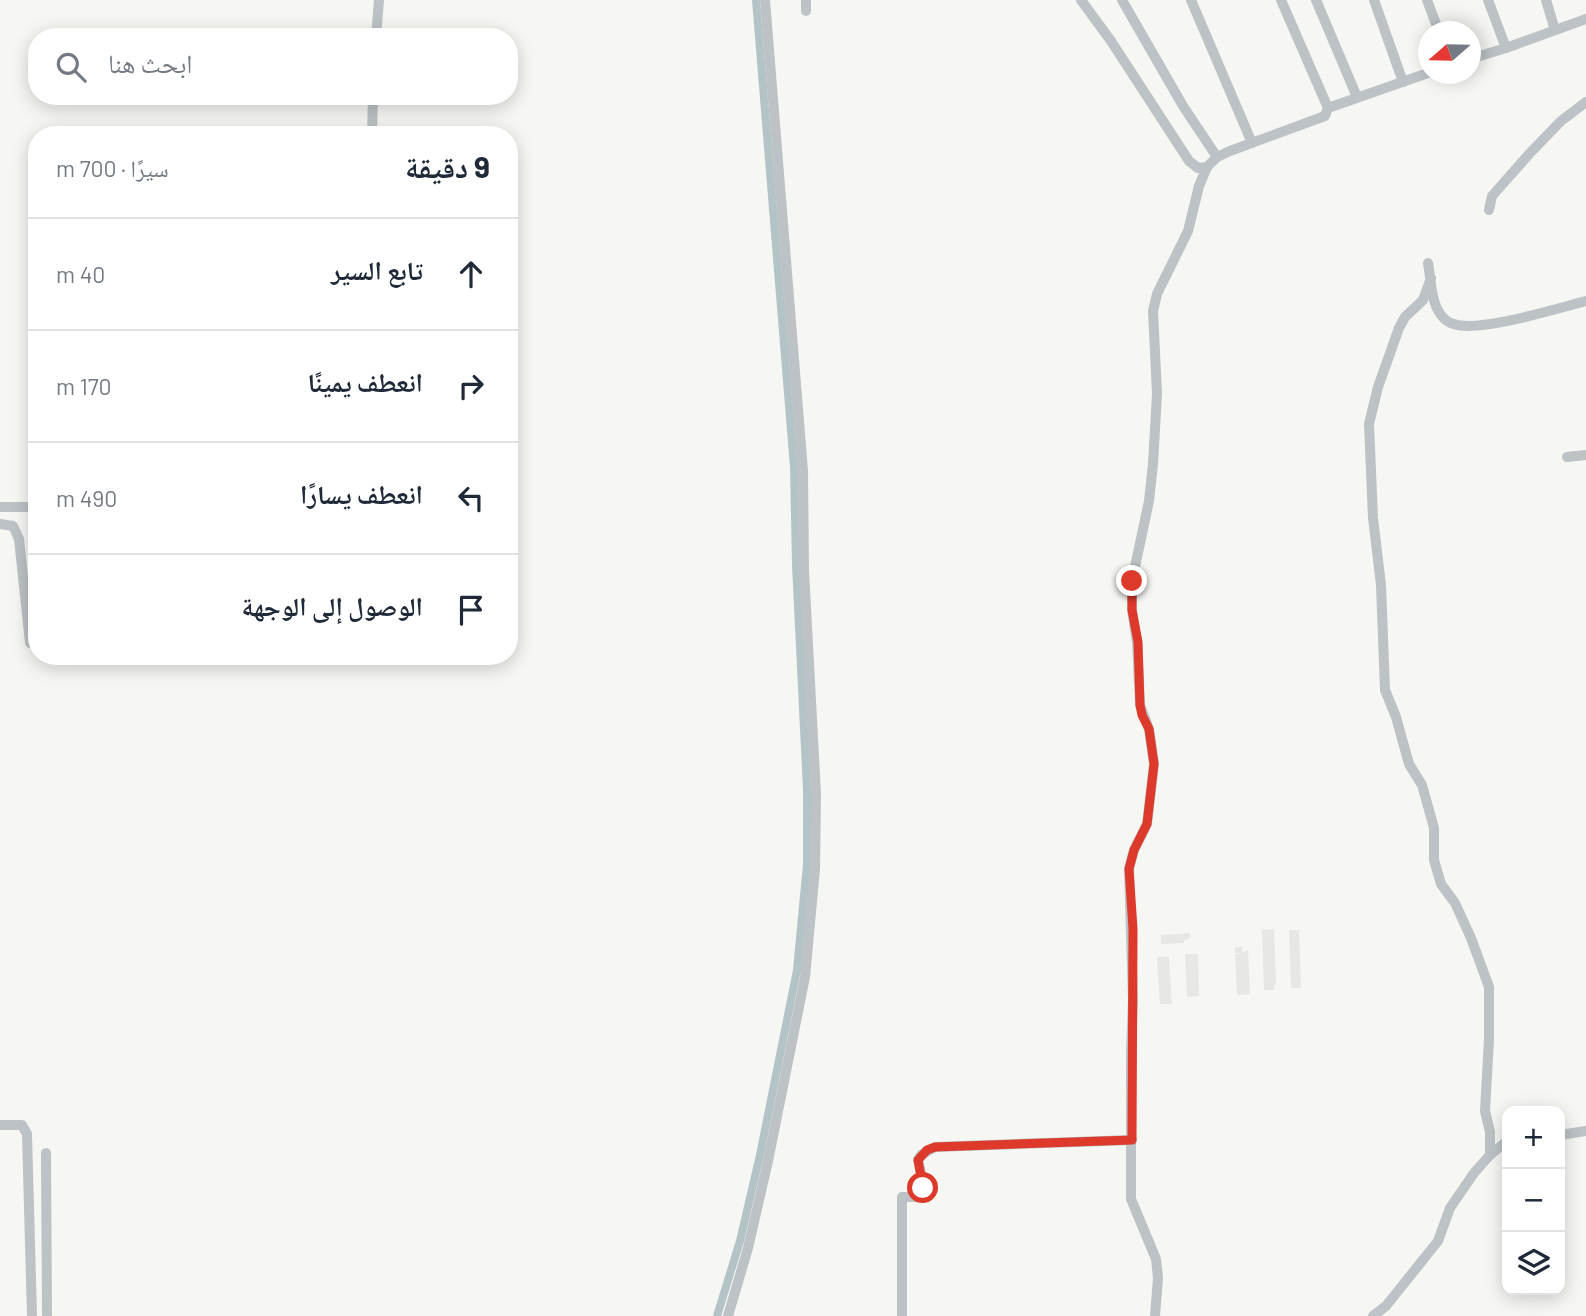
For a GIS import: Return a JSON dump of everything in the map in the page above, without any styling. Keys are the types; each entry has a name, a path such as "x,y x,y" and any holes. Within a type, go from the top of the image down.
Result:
{"street":[{"path":"377,28 379,0"},
{"path":"728,1316 748,1248 768,1161 805,976 815,869 816,794 804,570 803,471 765,0"},
{"path":"1081,0 1189,161 1198,168 1207,167"},
{"path":"1122,0 1183,106 1217,157"},
{"path":"1191,0 1251,143"},
{"path":"1155,1316 1158,1278 1156,1259 1131,1199 1133,988 1129,869 1134,850 1147,824 1154,764 1149,729 1140,705 1138,642 1132,610 1132,581 1149,501 1153,464 1157,394 1153,321 1155,302 1188,231 1199,186 1207,167 1217,157 1325,116 1328,107 1281,0"},
{"path":"1316,0 1357,97"},
{"path":"1374,0 1403,82"},
{"path":"1427,0 1436,21"},
{"path":"1488,0 1506,48"},
{"path":"1546,0 1555,30"},
{"path":"1481,56 1586,19"},
{"path":"1328,107 1418,76"},
{"path":"1489,210 1492,196 1531,152 1561,121 1586,102"},
{"path":"372,126 373,105"},
{"path":"1428,263 1437,309 1443,318 1455,325 1485,324 1586,301"},
{"path":"1431,278 1423,300 1405,317 1399,328 1375,399 1369,424 1373,518 1381,585 1385,690 1396,717 1409,764 1422,785 1434,828 1434,860 1441,884 1455,903 1466,926 1489,987 1486,1111 1490,1132 1490,1156"},
{"path":"1567,457 1586,455"},
{"path":"0,507 28,507"},
{"path":"0,524 13,526 19,539 28,624"},
{"path":"0,1125 23,1125 27,1134 32,1316"},
{"path":"1565,1134 1586,1131"},
{"path":"902,1316 902,1198 923,1197 918,1160 921,1155 935,1147 1132,1140"},
{"path":"1373,1316 1386,1306 1438,1241 1450,1208 1474,1173 1502,1145"},
{"path":"46,1153 47,1316"}],"shaded area":[{"path":"1274,929 1276,984 1274,990 1264,990 1262,930"},
{"path":"1289,930 1299,930 1301,988 1291,988"},
{"path":"1190,933 1190,938 1184,943 1161,944 1161,935"},
{"path":"1235,947 1242,947 1242,952 1248,951 1250,994 1237,995 1235,954 1243,953 1235,953"},
{"path":"1185,954 1198,954 1199,996 1187,997"},
{"path":"1157,957 1169,957 1172,1004 1160,1004"}],"waterway":[{"path":"717,1316 740,1241 760,1155 797,970 807,864 807,790 794,467 756,0"}],"route":[{"path":"923,1188 918,1160 927,1150 935,1147 1132,1140 1133,929 1129,869 1134,850 1147,824 1154,764 1149,729 1140,705 1132,581"}]}
